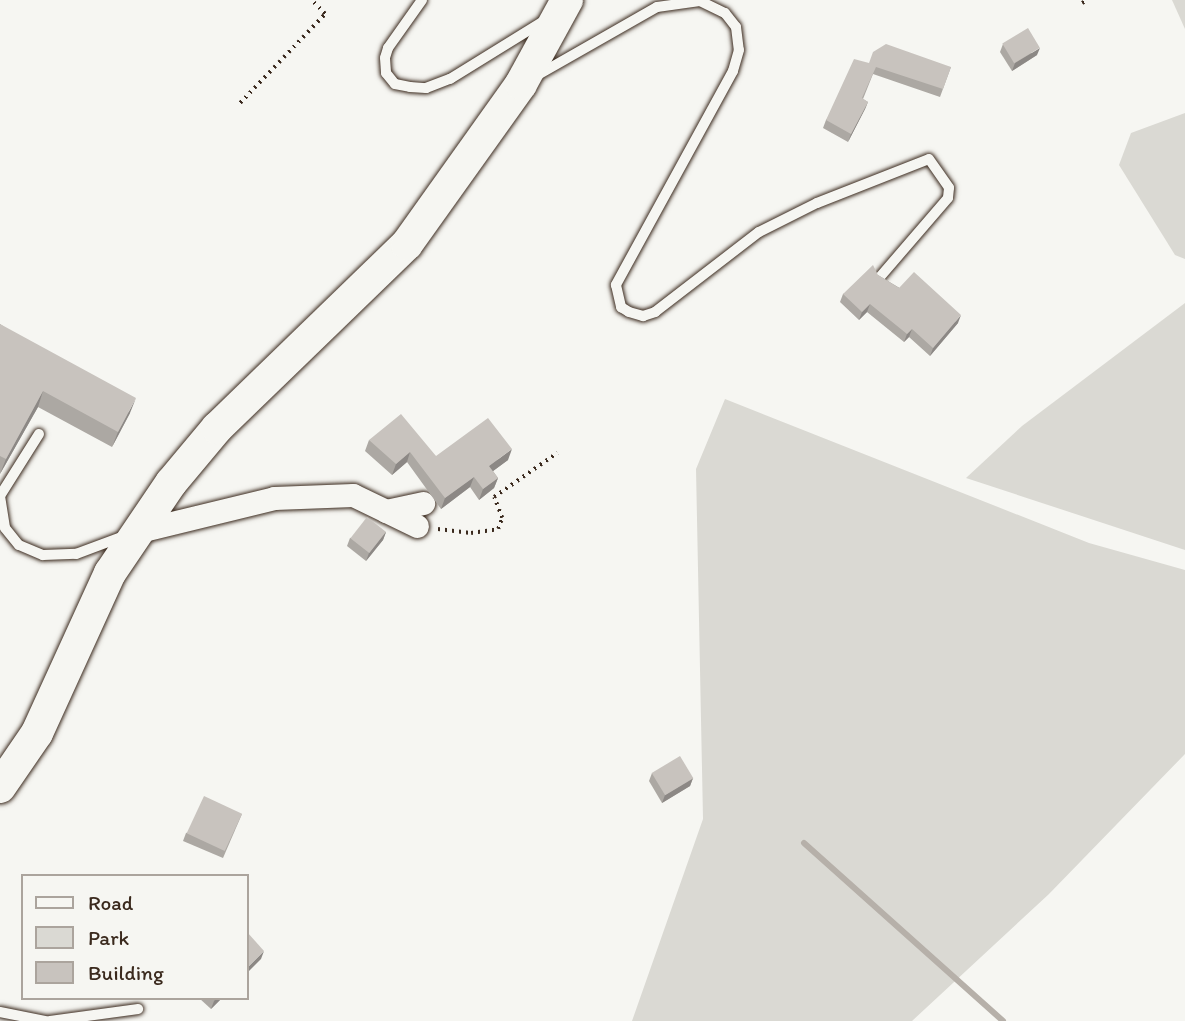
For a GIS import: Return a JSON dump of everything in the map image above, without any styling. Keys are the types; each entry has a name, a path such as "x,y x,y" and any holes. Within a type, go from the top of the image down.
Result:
{"main road":[{"path":"0,787 37,733 82,625 139,531 217,428 407,244 522,84 564,5"}],"street":[{"path":"139,531 274,498 353,495 417,526"},
{"path":"387,511 423,503"}],"lane":[{"path":"422,0 385,58 386,73 395,84 426,88 450,79 564,5"},
{"path":"522,84 657,7 700,1 715,7 736,27 739,50 733,71 624,267 617,285 621,307 643,316 655,312 759,232 817,203 929,159 949,187 948,198 880,277"},
{"path":"39,433 0,496 5,528 19,545 43,555 76,554 139,531"},
{"path":"0,1013 48,1021 138,1009"}],"path":[{"path":"240,103 325,14 312,0"},
{"path":"417,526 471,533 498,529 502,518 494,497 557,453"}],"green space":[{"path":"1172,0 1185,0 1185,29"},
{"path":"1185,113 1185,259 1175,255 1119,165 1131,133"},
{"path":"1185,303 1185,550 966,478 1022,426"},
{"path":"725,399 1089,543 1185,570 1185,754 1049,894 912,1021 632,1021 703,819 696,469"}],"building":[{"path":"1028,28 1040,48 1014,63 1002,43"},
{"path":"886,44 951,67 943,89 876,67 862,98 868,102 851,134 826,120 854,59 869,63 873,52"},
{"path":"873,265 878,275 899,288 914,272 961,315 933,348 912,329 907,334 870,304 862,312 843,294"},
{"path":"0,324 136,398 118,432 43,391 6,459 0,456"},
{"path":"401,414 436,456 488,418 512,449 489,466 498,478 483,489 474,477 445,498 410,452 396,464 369,440"},
{"path":"367,517 386,532 369,553 350,538"},
{"path":"680,756 693,778 665,795 652,773"},
{"path":"204,796 242,814 225,851 187,833"},
{"path":"248,933 264,951 248,967"}],"waterway":[{"path":"804,843 1003,1021"}]}
